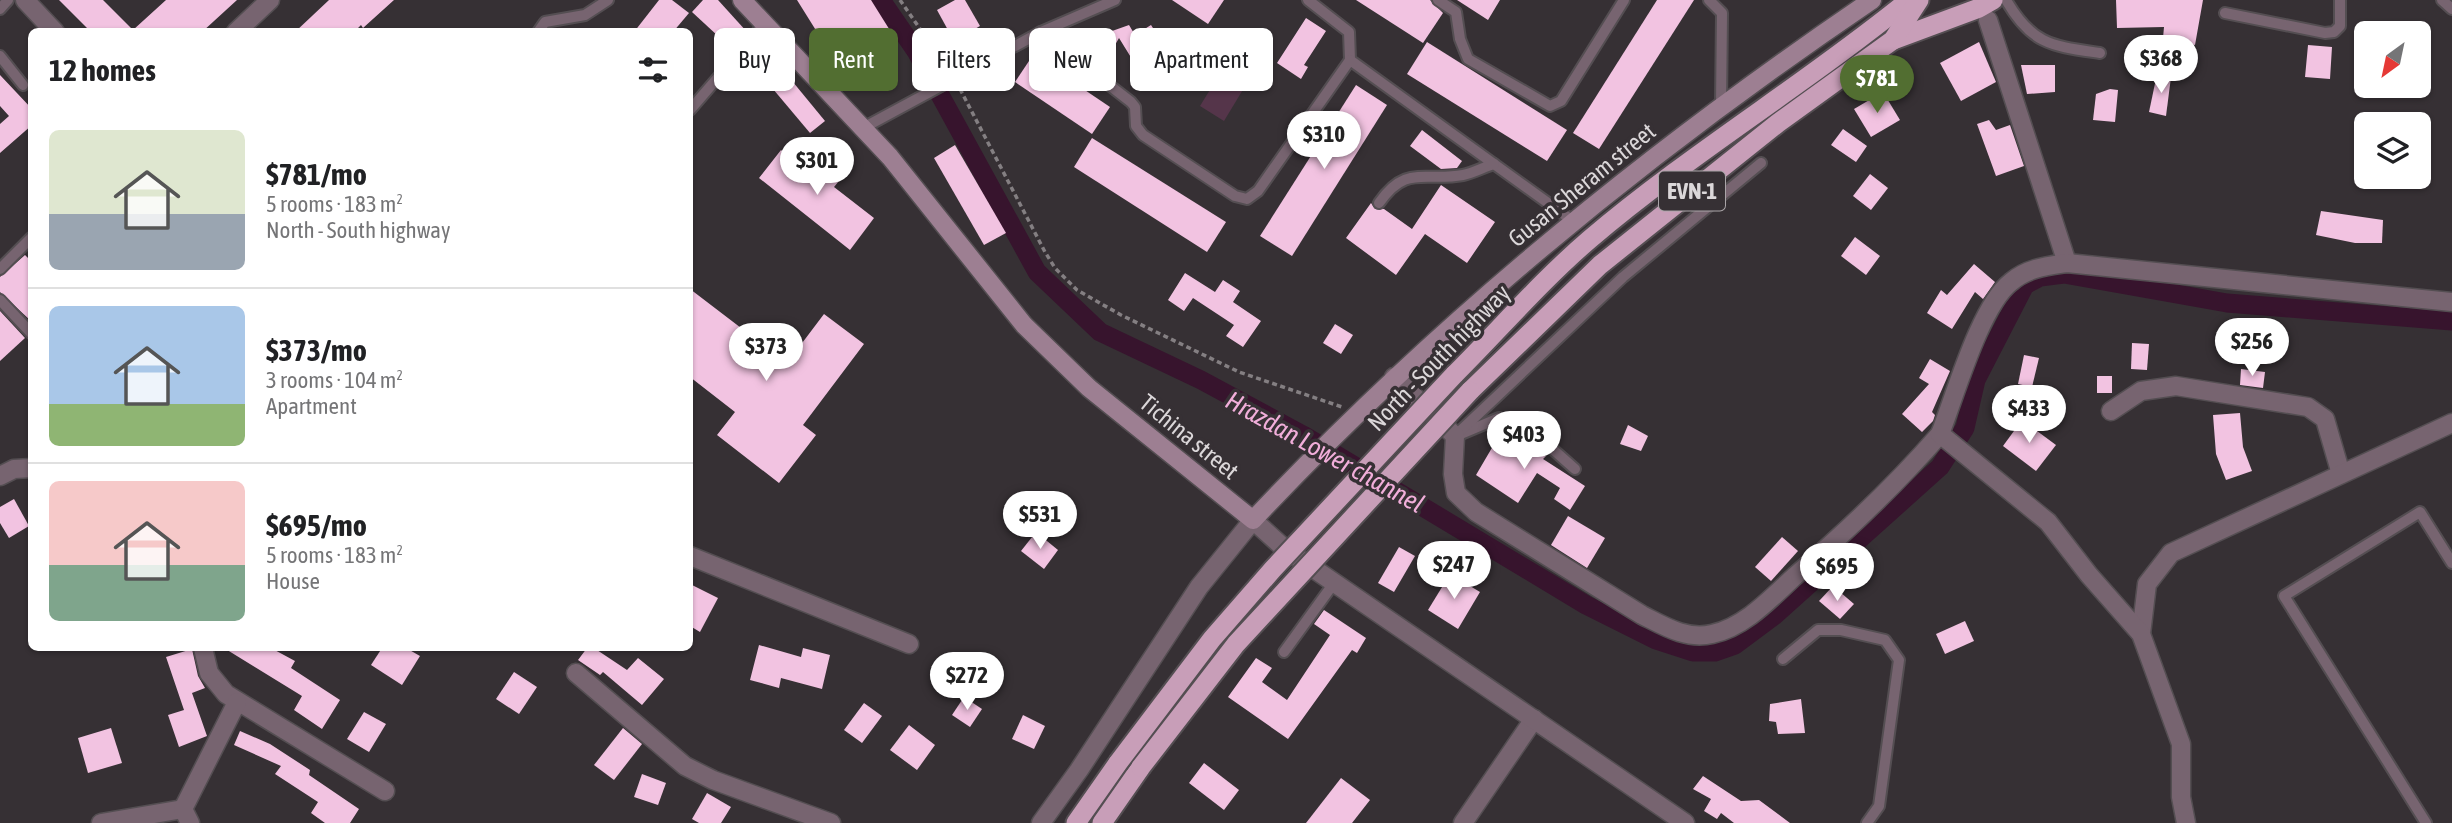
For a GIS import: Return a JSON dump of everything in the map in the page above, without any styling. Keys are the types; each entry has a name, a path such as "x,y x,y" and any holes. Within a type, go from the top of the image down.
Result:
{"highway":[{"name":"North - South highway","path":"1076,823 1197,658 1272,569 1454,375 1589,240 1741,124 1851,48 1909,0"},
{"name":"North - South highway","path":"1893,40 1919,0"},
{"name":"North - South highway","path":"1102,823 1141,767 1236,644 1470,391 1600,265 1778,123 1893,40 1979,8 1993,0"}],"main road":[{"name":"Tichina street","path":"742,0 863,128 1024,325 1089,388 1253,520"},
{"name":"Gusan Sheram street","path":"1253,520 1394,377 1573,221 1721,106 1872,0"}],"street":[{"path":"25,0 51,28"},
{"path":"240,28 270,0"},
{"path":"1988,20 2067,263"},
{"path":"1394,377 1455,436 1453,474 1456,493 1476,512 1642,615 1669,629 1693,636 1713,634 1753,613 1887,494 1944,437 1987,313 2010,282 2035,268 2067,263 2452,302"},
{"path":"2111,411 2141,391 2176,386 2308,407 2325,419 2341,474"},
{"path":"2141,634 2147,584 2171,553 2452,423"},
{"path":"1944,437 2048,522 2089,575 2141,634 2181,744 2181,797 2186,823"},
{"path":"0,476 14,469 28,468"},
{"path":"1041,823 1199,587 1253,520"},
{"name":"Tichina street","path":"1253,520 1284,549 1685,823"},
{"path":"693,557 909,644"},
{"path":"204,651 209,673 226,694 385,791"},
{"path":"576,673 685,766 713,780 831,823"},
{"path":"102,823 187,816 237,702"},
{"path":"1463,823 1534,719"}],"lane":[{"path":"0,9 8,0"},
{"path":"541,28 545,22 585,15 608,0"},
{"path":"1052,28 1115,0"},
{"path":"1115,91 1135,107 1136,126 1143,135 1235,196 1247,199 1258,191 1350,60 1349,32 1308,0"},
{"path":"1438,0 1456,12 1468,59 1550,106 1561,101 1624,0"},
{"path":"1709,0 1721,13 1721,106"},
{"path":"2006,0 2019,22 2050,46 2100,53"},
{"path":"2225,13 2325,33 2334,32 2340,26 2340,0"},
{"path":"2442,0 2452,9"},
{"path":"693,107 764,24"},
{"path":"0,56 23,85"},
{"path":"1350,60 1573,221"},
{"path":"863,128 929,91"},
{"path":"1455,436 1623,277 1761,163"},
{"path":"1379,202 1391,186 1412,175 1463,175 1494,164"},
{"path":"0,269 28,241"},
{"path":"0,300 28,330"},
{"path":"1455,436 1499,418 1540,438 1575,469"},
{"path":"2426,823 2284,596 2420,512 2452,562"},
{"path":"1284,652 1334,583"},
{"path":"1783,659 1818,630 1841,630 1885,640 1899,660 1880,806 1867,823"}],"path":[{"path":"900,0 917,28"},
{"path":"955,91 1045,252 1055,268 1077,290 1121,315 1239,372 1352,417"}],"shaded area":[{"path":"1209,91 1242,91 1224,121 1200,106"}],"building":[{"path":"59,0 103,0 131,28 87,28"},
{"path":"166,0 237,0 206,28 135,28"},
{"path":"329,0 394,0 363,28 361,25 358,28 299,28"},
{"path":"659,0 672,0 689,13 676,28 637,28"},
{"path":"703,0 718,0 743,28 714,28 714,32 692,12"},
{"path":"797,0 871,0 888,28 814,28"},
{"path":"955,0 965,0 980,26 947,28 937,10"},
{"path":"1172,0 1224,0 1208,24"},
{"path":"1356,0 1430,0 1443,13 1423,43"},
{"path":"1457,0 1500,0 1488,20"},
{"path":"1657,0 1694,0 1599,149 1573,133"},
{"path":"2116,0 2203,0 2195,45 2163,38 2164,27 2117,28"},
{"path":"1306,18 1326,31 1304,65 1308,67 1301,79 1277,63"},
{"path":"1129,25 1131,28 1130,56 1119,38 1116,43 1116,30"},
{"path":"1427,42 1567,130 1547,161 1407,74"},
{"path":"1979,42 1996,82 1961,101 1940,63"},
{"path":"2308,45 2332,47 2330,79 2305,77"},
{"path":"1029,61 1029,91 1086,91 1110,107 1092,134 1015,82"},
{"path":"2021,65 2055,65 2055,92 2027,94"},
{"path":"2157,74 2171,77 2166,116 2149,112"},
{"path":"0,75 28,105 28,128 0,153 0,124 9,116 0,106"},
{"path":"795,85 825,121 810,133 775,91 795,91"},
{"path":"1356,85 1387,105 1292,256 1260,236"},
{"path":"2110,89 2118,90 2115,122 2093,120 2096,94"},
{"path":"1883,92 1900,120 1871,137 1854,109"},
{"path":"1989,120 1996,130 2010,125 2024,166 1996,176 1977,124"},
{"path":"1843,129 1867,146 1856,162 1831,145"},
{"path":"1422,130 1462,161 1457,168 1441,169 1410,146"},
{"path":"1092,138 1226,222 1207,252 1074,167"},
{"path":"955,145 1006,233 984,245 934,158"},
{"path":"781,150 795,161 802,152 839,181 834,187 874,218 850,250 759,178"},
{"path":"1870,174 1888,188 1871,210 1853,196"},
{"path":"1441,185 1495,222 1467,263 1425,234 1396,275 1346,238 1371,203 1375,209 1384,209 1412,229"},
{"path":"2321,211 2383,220 2382,243 2355,243 2316,235"},
{"path":"1855,237 1880,256 1866,275 1841,256"},
{"path":"25,255 28,258 28,318 0,292 0,277"},
{"path":"1974,264 1995,282 1983,299 1975,292 1952,329 1927,313 1941,290 1947,295"},
{"path":"1185,273 1215,292 1223,280 1240,291 1233,302 1261,321 1243,347 1226,336 1234,325 1193,298 1184,311 1168,300"},
{"path":"693,291 787,363 824,314 864,344 803,425 816,435 779,483 717,435 735,412 693,379"},
{"path":"0,311 25,338 0,361"},
{"path":"1335,324 1353,335 1341,354 1323,343"},
{"path":"2132,343 2149,344 2147,370 2131,369"},
{"path":"2024,355 2039,358 2032,387 2018,384"},
{"path":"1930,359 1950,371 1932,412 1935,415 1933,421 1922,432 1902,414 1929,384 1919,378"},
{"path":"2241,369 2265,372 2263,388 2240,385"},
{"path":"2097,376 2112,376 2112,393 2097,393"},
{"path":"2240,413 2243,447 2252,471 2226,480 2216,454 2213,415"},
{"path":"2022,420 2056,445 2036,471 2003,446"},
{"path":"1628,425 1648,436 1641,451 1620,444"},
{"path":"1503,429 1546,456 1543,459 1585,486 1570,510 1554,499 1560,488 1537,473 1518,503 1476,475"},
{"path":"14,499 28,527 9,538 0,523 0,507"},
{"path":"1568,516 1605,538 1587,568 1551,545"},
{"path":"1036,532 1058,550 1044,569 1021,551"},
{"path":"1782,537 1798,551 1771,581 1755,567"},
{"path":"1399,547 1415,556 1394,592 1378,583"},
{"path":"1450,574 1480,592 1458,629 1428,610"},
{"path":"693,586 718,598 700,632 693,628"},
{"path":"1833,586 1854,604 1840,619 1819,601"},
{"path":"1324,610 1366,638 1357,653 1352,650 1288,739 1228,697 1256,658 1272,668 1262,682 1287,700 1330,635 1314,624"},
{"path":"1965,621 1974,641 1945,654 1936,634"},
{"path":"759,645 801,657 803,648 830,655 822,689 781,678 779,688 750,680"},
{"path":"192,651 198,676 205,688 192,693 207,736 179,747 168,715 184,710 166,657"},
{"path":"229,651 277,651 295,661 291,668 340,700 322,729 294,710 302,696"},
{"path":"380,651 411,651 420,656 402,685 371,665"},
{"path":"585,651 598,651 627,670 638,658 664,679 642,705 603,672 600,675 578,660"},
{"path":"514,672 537,687 519,714 496,699"},
{"path":"964,697 982,709 970,727 952,715"},
{"path":"1801,699 1805,733 1778,734 1776,722 1769,721 1770,704"},
{"path":"864,703 882,716 862,743 844,730"},
{"path":"364,712 386,724 369,752 347,739"},
{"path":"1023,715 1045,726 1034,749 1012,739"},
{"path":"909,725 935,745 917,770 890,750"},
{"path":"111,728 122,763 88,773 78,738"},
{"path":"623,728 642,744 614,780 594,765"},
{"path":"240,731 270,744 310,770 309,775 359,809 350,823 325,823 311,813 318,802 275,774 281,766 234,745"},
{"path":"1204,763 1239,790 1224,810 1189,783"},
{"path":"642,774 666,783 658,805 634,797"},
{"path":"1703,776 1741,801 1759,800 1790,823 1734,823 1721,813 1717,819 1704,811 1711,799 1693,789"},
{"path":"1341,778 1370,800 1352,823 1306,823"},
{"path":"707,793 731,807 721,823 699,823 692,819"}],"waterway":[{"name":"Hrazdan Lower channel","path":"881,0 916,51 1037,272 1100,332 1201,380 1303,435 1586,605 1656,640 1693,652 1715,652 1735,645 1774,616 1940,467 1965,428 1976,380 2025,285 2040,277 2064,274 2227,303 2452,321"}]}
